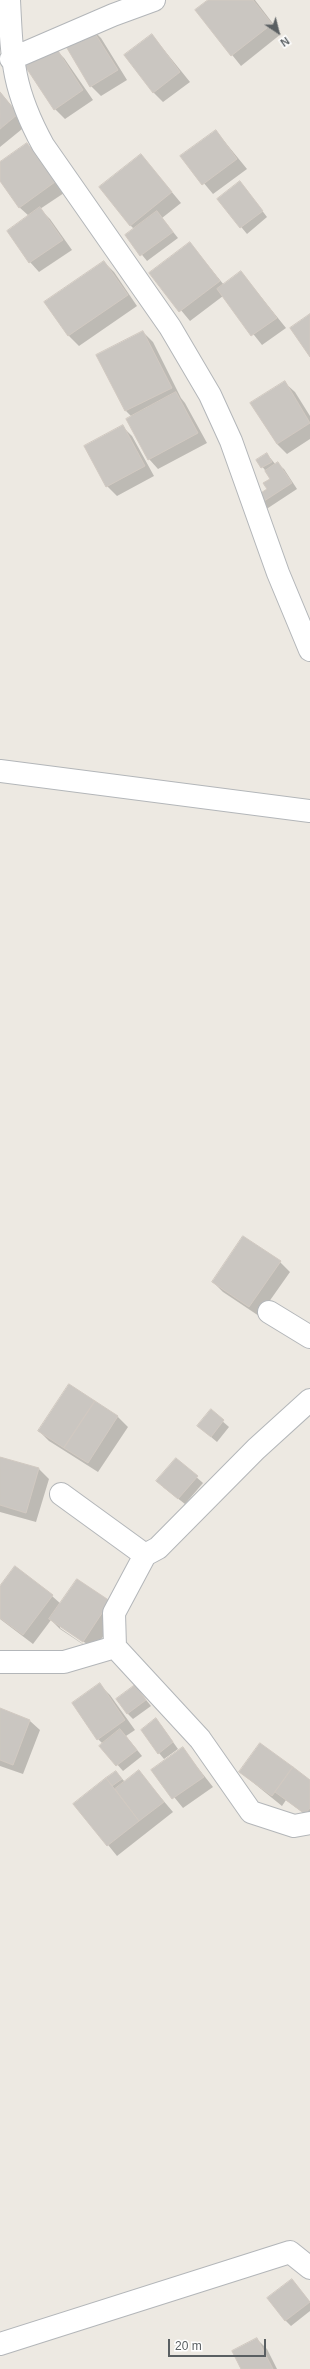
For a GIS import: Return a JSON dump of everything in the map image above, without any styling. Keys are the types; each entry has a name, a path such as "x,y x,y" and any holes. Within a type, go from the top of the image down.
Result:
{"street":[{"path":"9,0 12,59 18,90 27,115 43,145 170,327 210,395 231,441 278,573 310,650"},
{"path":"12,59 113,15 154,0"},
{"path":"0,771 310,811"},
{"path":"269,1312 310,1337"},
{"path":"310,1400 256,1449 158,1548 145,1555 114,1613 115,1647 200,1739 251,1812 294,1826 310,1823"},
{"path":"62,1494 145,1555"},
{"path":"0,1662 64,1662 115,1647"},
{"path":"0,2344 290,2252 310,2268"}],"building":[{"path":"208,0 253,0 272,24 231,56 195,10"},
{"path":"91,27 118,70 90,87 64,43"},
{"path":"152,34 180,72 153,93 124,55"},
{"path":"55,46 83,90 54,110 25,66"},
{"path":"0,92 18,114 0,129"},
{"path":"216,130 237,159 202,185 180,156"},
{"path":"27,143 55,182 19,208 0,181 0,162"},
{"path":"141,154 172,192 130,226 99,187"},
{"path":"240,181 263,211 240,228 217,199"},
{"path":"40,207 63,240 29,263 7,231"},
{"path":"157,211 173,232 140,256 125,235"},
{"path":"190,242 220,281 179,312 149,273"},
{"path":"104,261 128,295 68,336 44,302"},
{"path":"241,271 277,318 251,336 217,289"},
{"path":"310,314 310,357 290,328"},
{"path":"143,331 172,388 125,411 96,355"},
{"path":"285,381 310,423 277,444 250,403"},
{"path":"176,392 198,433 148,460 126,419"},
{"path":"123,425 145,466 106,487 84,446"},
{"path":"267,453 272,462 261,468 256,460"},
{"path":"278,462 292,483 258,505 253,498 267,489 263,483 270,479 265,471"},
{"path":"243,1236 281,1261 249,1307 212,1282"},
{"path":"69,1384 95,1401 64,1448 38,1431"},
{"path":"95,1401 118,1416 88,1463 64,1448"},
{"path":"211,1409 224,1420 211,1437 197,1426"},
{"path":"0,1457 39,1468 26,1513 0,1505"},
{"path":"176,1458 198,1476 178,1499 156,1481"},
{"path":"15,1566 53,1595 23,1635 0,1618 0,1586"},
{"path":"77,1579 110,1601 83,1642 49,1619"},
{"path":"100,1683 125,1720 97,1740 72,1703"},
{"path":"135,1685 146,1700 127,1714 116,1699"},
{"path":"0,1708 30,1720 13,1765 0,1760"},
{"path":"156,1718 173,1742 158,1754 141,1730"},
{"path":"120,1729 137,1750 116,1766 99,1746"},
{"path":"260,1743 293,1767 272,1796 239,1772"},
{"path":"183,1747 204,1777 172,1799 151,1770"},
{"path":"293,1767 310,1780 310,1808 305,1814 275,1792"},
{"path":"139,1770 164,1802 139,1821 115,1789"},
{"path":"116,1771 122,1779 112,1786 106,1778"},
{"path":"106,1778 139,1821 107,1846 73,1804"},
{"path":"292,2279 310,2302 285,2321 267,2298"},
{"path":"257,2338 273,2369 241,2369 232,2351"}]}
